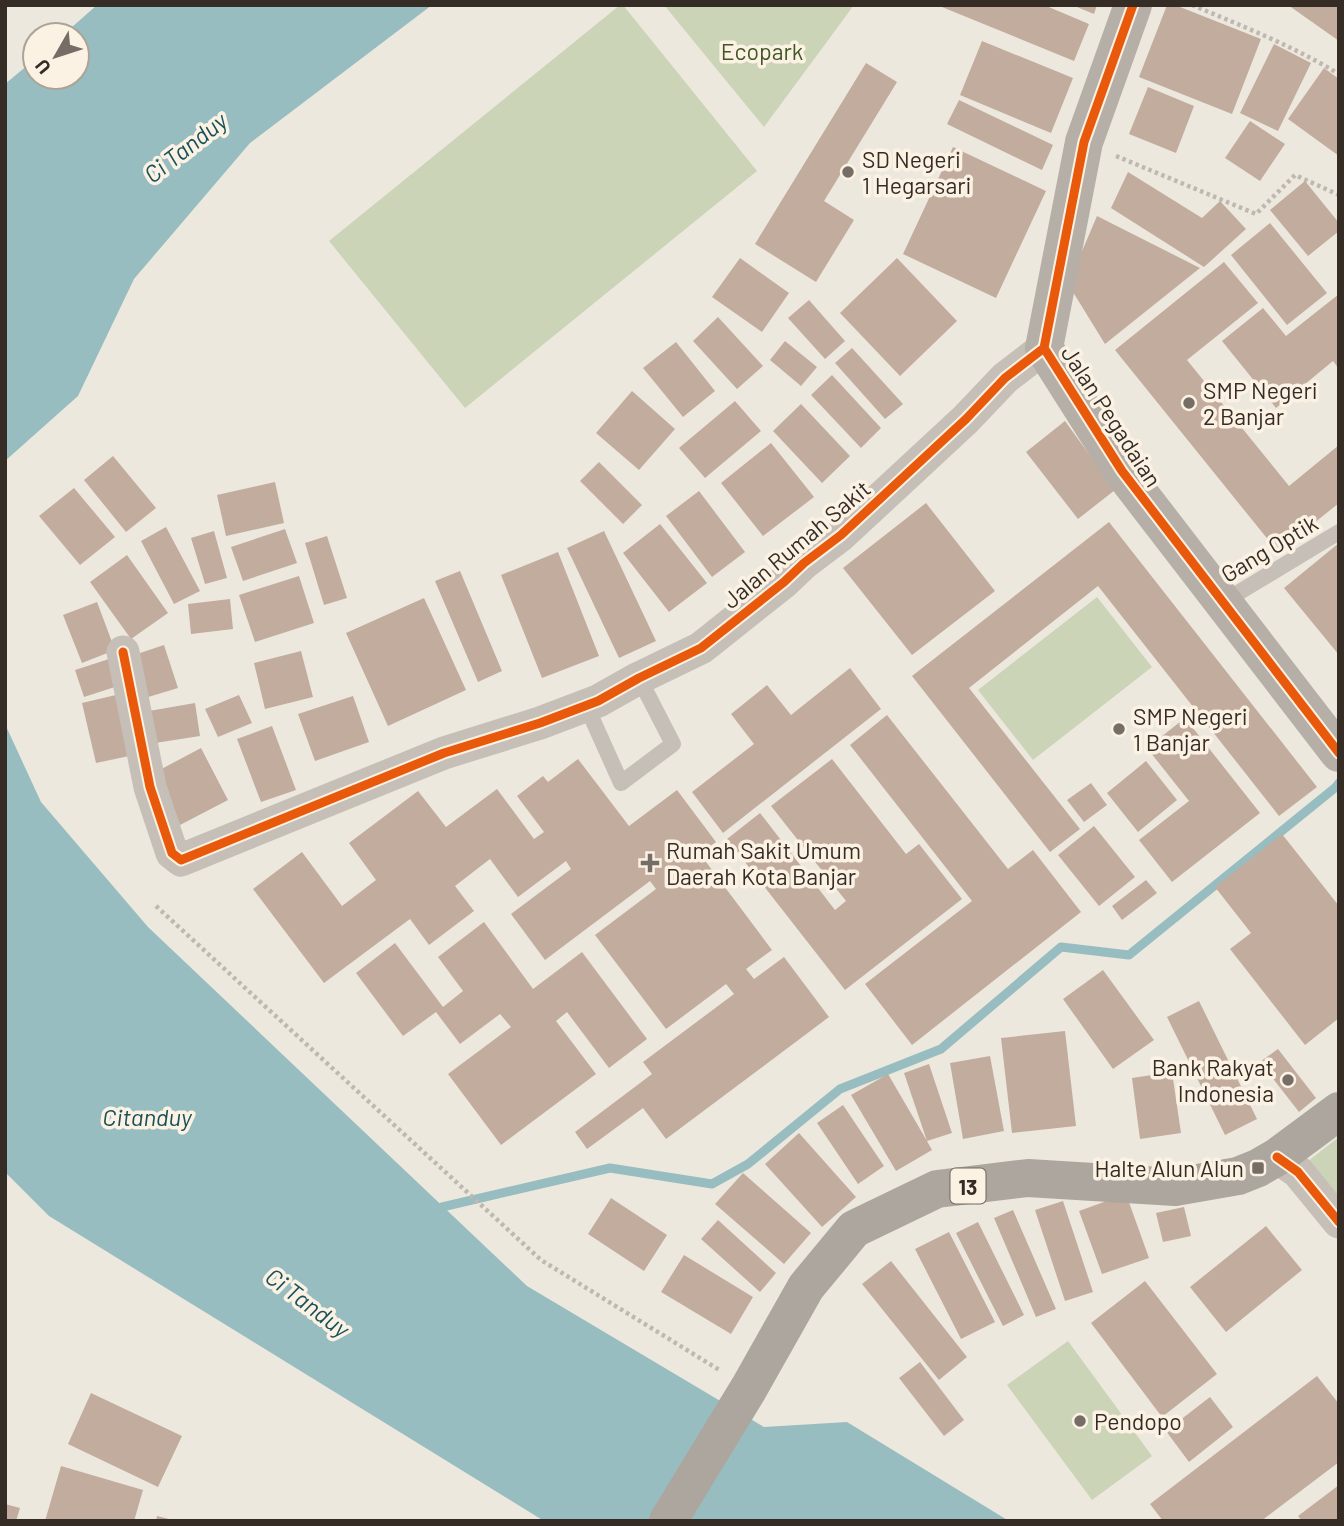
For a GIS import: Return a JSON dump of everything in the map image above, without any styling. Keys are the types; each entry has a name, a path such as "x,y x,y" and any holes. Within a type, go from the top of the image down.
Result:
{"highway":[{"name":"13","path":"668,1521 749,1388 806,1287 854,1229 937,1189 1028,1178 1175,1187 1238,1176 1288,1159 1339,1111"}],"street":[{"name":"Jalan Pegadaian","path":"1133,5 1084,142 1044,348 1122,471 1339,753"},
{"name":"Jalan Rumah Sakit","path":"123,652 150,787 172,853 181,860 444,753 540,723 598,701 701,648 841,535 966,419 1005,378 1044,348"},
{"path":"1288,1159 1339,1222"}],"lane":[{"name":"Gang Optik","path":"1223,602 1339,532"},
{"path":"583,707 590,714 621,783 673,744 639,678"}],"path":[{"path":"1192,5 1252,30 1339,74"},
{"path":"1084,142 1256,214 1295,175 1339,195"},
{"path":"156,906 541,1260 749,1388"}],"green space":[{"path":"623,5 757,171 465,408 329,241"},
{"name":"Ecopark","path":"664,5 854,5 764,127"},
{"path":"1097,597 1152,667 1033,760 978,690"},
{"path":"1339,1137 1339,1201 1308,1161"},
{"name":"Pendopo","path":"1068,1341 1152,1456 1092,1500 1007,1385"}],"water":[{"name":"Ci Tanduy","path":"97,5 432,5 250,143 134,279 78,396 5,461 5,84 21,71 21,91 91,91 91,21 79,21"},
{"name":"Citanduy","path":"5,724 41,802 148,927 527,1286 764,1427 847,1422 1009,1521 544,1521 49,1216 5,1172"}],"building":[{"path":"937,5 1044,5 1089,24 1074,61"},
{"path":"1072,5 1097,5 1094,14"},
{"path":"1167,5 1175,5 1261,39 1232,114 1139,77"},
{"path":"1288,5 1339,5 1339,41"},
{"path":"982,41 1073,78 1051,133 960,95"},
{"path":"1274,44 1311,63 1278,131 1240,113"},
{"path":"866,63 897,82 824,201 854,220 816,282 755,244"},
{"path":"1324,68 1339,79 1339,156 1288,119"},
{"path":"1148,87 1194,106 1176,153 1129,134"},
{"path":"959,100 1053,145 1042,170 947,124"},
{"path":"1250,121 1285,144 1260,181 1225,158"},
{"path":"953,147 1046,191 996,298 903,254"},
{"path":"1128,172 1202,218 1220,201 1246,229 1204,267 1111,208"},
{"path":"1305,181 1339,223 1339,231 1308,256 1270,210"},
{"path":"1097,216 1200,268 1105,344 1068,284"},
{"path":"1270,223 1327,293 1287,325 1231,255"},
{"path":"740,258 789,293 762,332 712,297"},
{"path":"897,258 957,321 900,376 840,313"},
{"name":"SMP Negeri 2 Banjar","path":"1224,262 1258,303 1187,360 1289,486 1339,445 1339,503 1278,552 1115,350"},
{"name":"SMP Negeri 2 Banjar","path":"1339,294 1339,369 1333,361 1276,408 1222,341 1263,308 1286,336"},
{"path":"809,300 845,341 825,359 788,318"},
{"path":"718,317 763,366 737,389 693,341"},
{"path":"785,341 817,367 801,386 770,360"},
{"path":"676,342 715,391 683,417 643,368"},
{"path":"852,348 903,404 885,419 835,363"},
{"path":"832,375 881,428 861,448 811,395"},
{"path":"632,391 675,429 639,470 596,433"},
{"path":"735,401 761,431 705,478 679,448"},
{"path":"801,404 850,456 822,483 773,431"},
{"path":"1065,421 1115,490 1078,519 1026,452"},
{"path":"771,443 814,497 763,536 721,483"},
{"path":"113,456 156,508 126,532 84,480"},
{"path":"599,462 642,505 623,524 580,481"},
{"path":"275,482 284,523 226,536 217,495"},
{"path":"74,488 115,537 80,565 39,516"},
{"path":"699,491 745,552 712,577 666,516"},
{"path":"926,503 995,591 912,655 843,568"},
{"path":"1109,522 1317,787 1279,816 1098,586 969,688 1080,829 1050,852 912,676"},
{"path":"660,524 707,583 669,612 623,553"},
{"path":"166,527 200,591 174,604 141,541"},
{"path":"285,529 297,563 243,581 231,547"},
{"path":"214,531 227,578 205,584 191,538"},
{"path":"604,531 656,641 619,658 567,548"},
{"path":"327,536 347,598 324,605 305,543"},
{"path":"1339,543 1339,655 1284,588"},
{"path":"558,552 599,656 542,678 501,575"},
{"path":"127,555 168,613 131,639 90,582"},
{"path":"460,571 502,671 478,682 435,581"},
{"path":"299,576 314,623 255,642 239,595"},
{"path":"424,598 466,690 388,726 346,633"},
{"path":"230,599 233,629 191,634 188,604"},
{"path":"97,602 115,650 82,663 63,615"},
{"path":"164,645 178,688 145,698 131,656"},
{"path":"301,651 313,697 265,709 254,663"},
{"path":"109,659 118,686 84,697 75,670"},
{"path":"850,668 881,709 723,833 692,792 754,744 731,714 767,685 791,715"},
{"path":"120,694 134,755 96,763 82,703"},
{"path":"239,695 252,723 218,737 205,709"},
{"path":"353,696 369,742 315,761 298,714"},
{"path":"195,703 200,736 155,743 149,711"},
{"path":"887,715 1008,869 1033,850 1081,912 912,1045 865,984 972,901 850,745"},
{"path":"1185,718 1260,813 1172,882 1139,840 1189,801 1147,748"},
{"path":"272,726 296,790 261,802 237,739"},
{"path":"201,748 228,800 180,825 152,774"},
{"path":"578,759 629,826 677,790 716,842 700,854 772,950 746,969 754,979 784,957 829,1017 666,1139 643,1108 587,1149 575,1132 652,1074 643,1062 734,994 726,984 666,1029 595,935 656,889 650,881 545,960 511,914 571,869 566,861 518,897 490,859 455,886 474,911 429,945 410,919 324,983 253,889 302,852 342,906 376,880 349,843 418,791 446,827 497,789 534,839 544,832 517,796 543,776 548,782"},
{"path":"832,759 906,854 919,844 962,899 845,990 727,839 760,813 835,910 846,901 771,806"},
{"path":"1146,761 1177,800 1138,832 1107,793"},
{"path":"1091,783 1107,805 1084,822 1067,800"},
{"path":"1094,826 1135,877 1099,906 1058,855"},
{"name":"Bank Rakyat Indonesia","path":"1282,834 1339,906 1339,1018 1305,1045 1230,949 1251,933 1215,887"},
{"path":"1146,880 1157,893 1122,920 1112,906"},
{"path":"484,922 533,989 582,952 647,1039 609,1068 567,1012 556,1021 596,1074 501,1145 448,1074 511,1027 500,1014 460,1044 436,1012 403,1036 356,973 395,943 443,1007 463,991 438,957"},
{"path":"1103,970 1154,1040 1113,1069 1063,999"},
{"path":"1199,1001 1257,1119 1225,1135 1167,1017"},
{"path":"1065,1031 1076,1126 1012,1133 1001,1038"},
{"name":"Bank Rakyat Indonesia","path":"1278,1049 1316,1098 1299,1112 1260,1062"},
{"path":"990,1056 1004,1131 963,1139 950,1063"},
{"path":"929,1064 952,1133 927,1141 904,1073"},
{"path":"1172,1072 1181,1133 1140,1139 1132,1078"},
{"path":"888,1074 932,1150 896,1171 851,1095"},
{"path":"843,1105 884,1166 858,1184 817,1123"},
{"path":"799,1133 856,1197 822,1227 765,1164"},
{"path":"743,1173 811,1233 784,1264 715,1204"},
{"path":"1126,1194 1149,1258 1102,1274 1079,1211"},
{"path":"611,1198 667,1235 644,1271 588,1234"},
{"path":"1063,1201 1093,1292 1065,1301 1035,1210"},
{"path":"1184,1207 1191,1236 1163,1242 1156,1213"},
{"path":"1013,1210 1056,1309 1036,1317 994,1218"},
{"path":"718,1220 776,1273 760,1292 701,1239"},
{"path":"978,1222 1024,1315 1003,1326 956,1233"},
{"path":"1266,1226 1302,1270 1226,1332 1190,1287"},
{"path":"949,1232 995,1322 961,1339 915,1249"},
{"path":"684,1255 753,1297 731,1334 661,1292"},
{"path":"891,1261 967,1357 939,1380 862,1284"},
{"path":"1145,1281 1217,1374 1162,1417 1091,1323"},
{"path":"920,1362 964,1420 944,1436 899,1378"},
{"name":"Pendopo","path":"1317,1376 1339,1404 1339,1462 1261,1521 1163,1521 1150,1504"},
{"path":"91,1393 182,1436 158,1487 68,1444"},
{"path":"1210,1397 1233,1427 1189,1462 1166,1431"},
{"path":"61,1466 143,1490 134,1521 45,1521"},
{"path":"1339,1485 1339,1521 1302,1521 1298,1516"},
{"path":"5,1504 20,1508 16,1521 5,1521"},
{"path":"157,1516 173,1520 173,1521 156,1521"}],"waterway":[{"path":"442,1207 610,1168 712,1184 748,1164 840,1089 941,1049 1061,947 1129,955 1339,783"}],"cycle path":[{"path":"1133,5 1084,142 1044,348 1122,471 1339,753"},
{"path":"123,652 150,787 172,853 181,860 444,753 540,723 598,701 701,648 841,535 966,419 1005,378 1044,348"},
{"path":"1277,1157 1298,1172 1339,1222"}],"place":[{"name":"SD Negeri 1 Hegarsari","path":"848,172"},
{"name":"SMP Negeri 2 Banjar","path":"1189,403"},
{"name":"SMP Negeri 1 Banjar","path":"1119,729"},
{"name":"Rumah Sakit Umum Daerah Kota Banjar","path":"650,863"},
{"name":"Bank Rakyat Indonesia","path":"1288,1080"},
{"name":"Halte Alun Alun","path":"1258,1168"},
{"name":"Pendopo","path":"1080,1421"}]}
